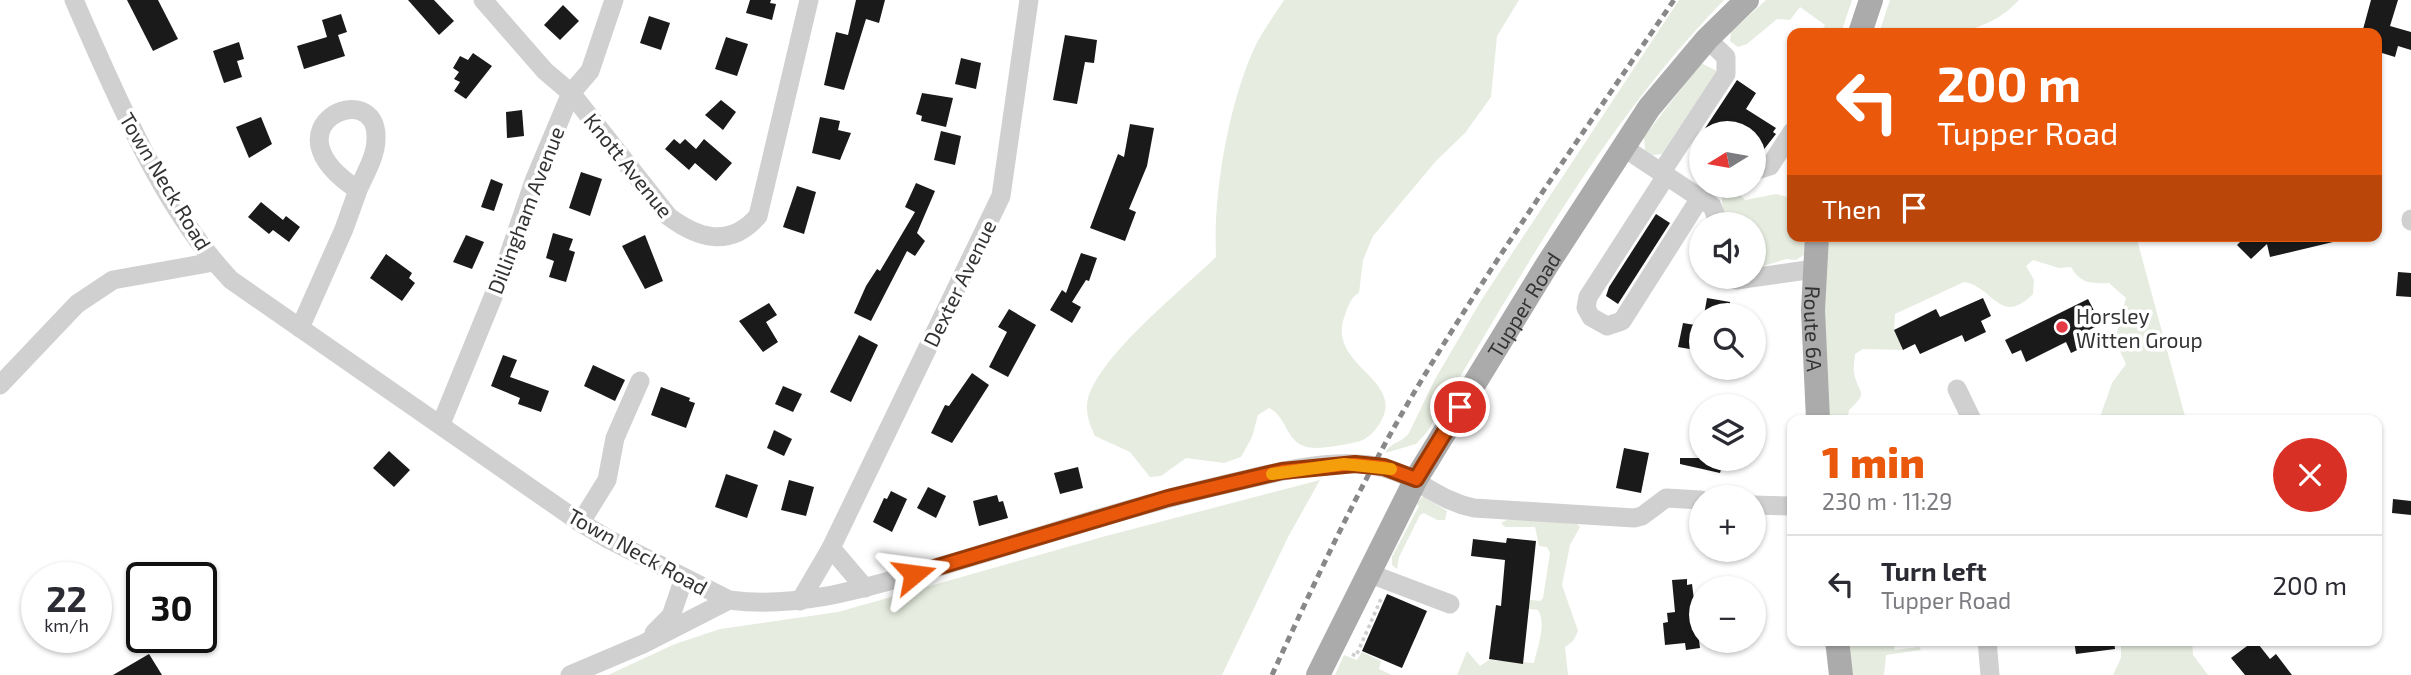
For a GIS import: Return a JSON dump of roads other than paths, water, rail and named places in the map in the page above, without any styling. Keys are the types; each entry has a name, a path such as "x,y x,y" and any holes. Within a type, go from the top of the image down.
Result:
{"main road":[{"name":"Tupper Road","path":"1318,675 1376,582 1416,479 1623,147 1658,97 1707,39 1747,0"},
{"path":"1862,28 1871,0"},
{"name":"Route 6A","path":"1816,242 1813,349 1818,415"},
{"path":"1839,646 1841,675"}],"street":[{"name":"Town Neck Road","path":"74,0 118,101 176,205 214,262 231,280 367,377 441,424 484,458 581,522 729,600 751,603 800,601 865,588 1168,498 1282,471 1355,464 1384,467 1416,479 1463,505 1539,513 1634,518 1642,516 1666,498 1689,499"},
{"name":"Knott Avenue","path":"483,0 545,71 571,93 668,216 702,237 733,234 748,228 758,216 764,200 808,0"},
{"name":"Dillingham Avenue","path":"441,424 502,275 534,181 571,93 590,71 614,0"},
{"name":"Dexter Avenue","path":"800,601 831,548 1001,195 1029,0"},
{"path":"1707,39 1726,57 1726,74 1588,297 1586,309 1597,321 1608,326 1622,321 1700,198 1716,212"},
{"path":"1766,168 1787,139"},
{"path":"1623,147 1689,191"},
{"path":"300,328 344,229 358,190"},
{"path":"0,385 77,304 113,280 214,262"},
{"path":"1766,276 1814,269"},
{"path":"581,522 607,480 615,438 640,381"},
{"path":"1957,388 1970,415"},
{"path":"1766,505 1787,506"},
{"path":"831,548 865,588"},
{"path":"643,644 671,616 684,578"},
{"path":"1376,582 1450,604"},
{"path":"570,675 643,644 729,600"},
{"path":"1988,646 1990,675"}],"railway":[{"path":"1272,675 1323,565 1418,386 1511,239 1674,0"}],"place":[{"name":"Horsley Witten Group","path":"2062,327"}]}
